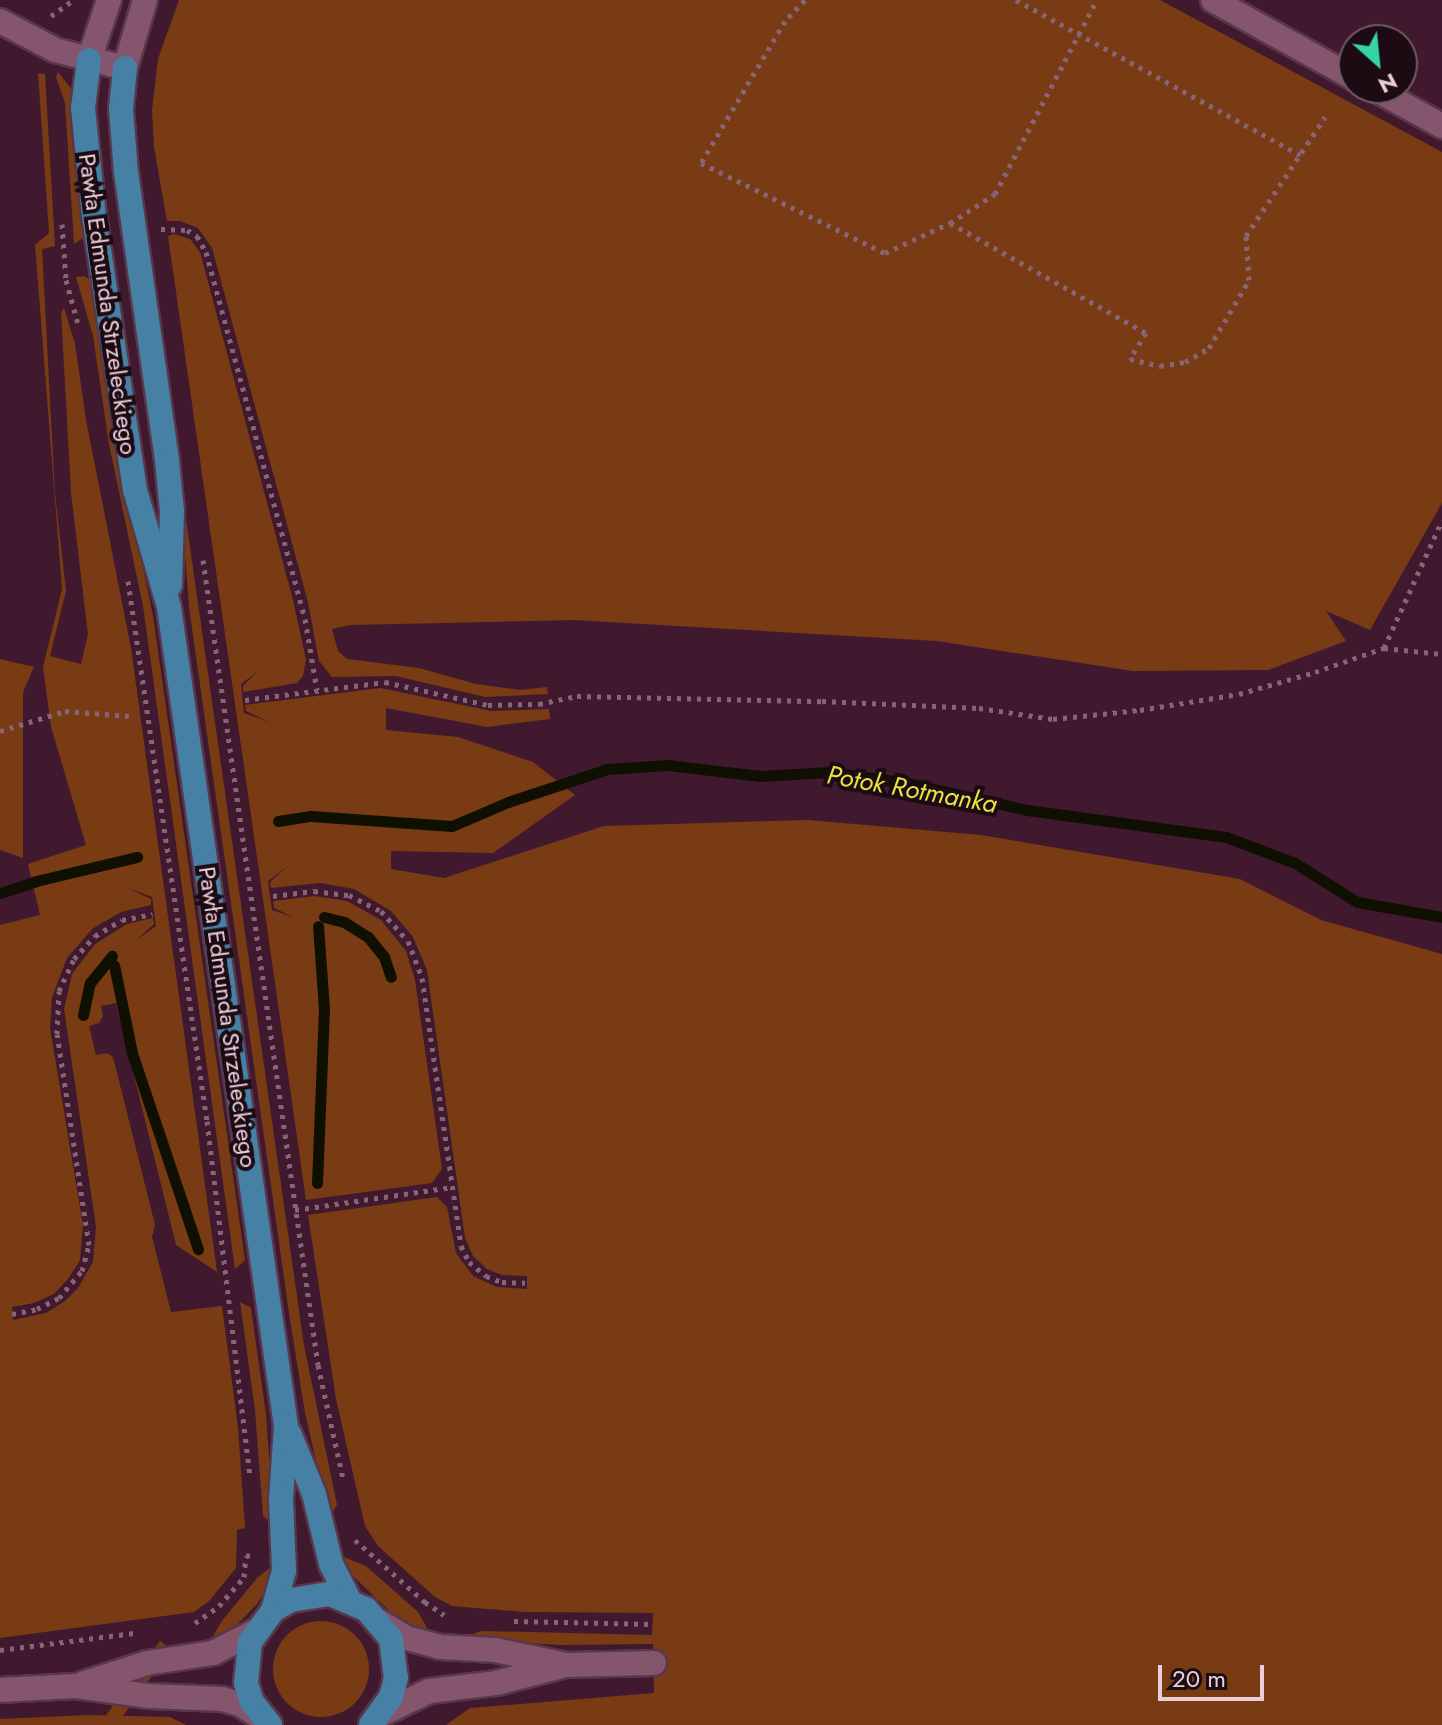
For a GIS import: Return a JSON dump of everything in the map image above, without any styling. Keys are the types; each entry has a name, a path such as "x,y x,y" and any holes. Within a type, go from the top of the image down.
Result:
{"main road":[{"name":"Pawła Edmunda Strzeleckiego","path":"89,60 83,108 87,161 127,443 141,517 169,607"},
{"name":"Pawła Edmunda Strzeleckiego","path":"125,68 121,109 125,159 169,474 169,607 286,1426 281,1499 284,1571 273,1610"},
{"name":"Pawła Edmunda Strzeleckiego","path":"286,1426 314,1494 331,1564 349,1599"},
{"path":"267,1722 246,1683 245,1662 256,1631 273,1610 311,1594 349,1599 380,1622 396,1658 396,1678 376,1720"}],"street":[{"name":"Pawła Edmunda Strzeleckiego","path":"89,60 109,0"},
{"name":"Pawła Edmunda Strzeleckiego","path":"125,68 145,0"},
{"path":"1213,0 1338,69"},
{"path":"0,21 55,50 125,68"},
{"path":"1402,104 1442,126"},
{"path":"380,1622 423,1644 495,1650 566,1665"},
{"path":"76,1686 147,1663 213,1653 256,1631"},
{"path":"376,1720 429,1691 496,1683 566,1665 654,1663"},
{"path":"0,1690 76,1686 149,1696 231,1700 267,1722"}],"path":[{"path":"53,15 73,0"},
{"path":"805,0 785,21 701,163 885,253 950,223 995,194 1097,0"},
{"path":"1016,0 1300,155"},
{"path":"950,223 1146,333 1130,359 1160,366 1185,362 1209,348 1249,280 1246,236 1325,117"},
{"path":"62,214 66,280 80,329"},
{"path":"155,221 156,230 178,227 194,233 206,252 303,611 317,690"},
{"path":"1384,648 1442,521"},
{"path":"203,558 295,1210 323,1394 344,1486"},
{"path":"125,570 207,1121 245,1411 251,1484"},
{"path":"245,700 385,682 479,704 539,704 577,696 822,701 979,708 1053,719 1140,710 1239,694 1384,648 1442,654"},
{"path":"0,731 65,711 129,716"},
{"path":"273,896 314,891 349,895 381,911 408,941 422,978 460,1241 469,1262 493,1279 525,1283"},
{"path":"12,1314 45,1307 59,1298 82,1271 89,1245 57,1034 59,991 74,959 95,936 122,920 152,914"},
{"path":"295,1210 452,1187"},
{"path":"354,1529 358,1539"},
{"path":"256,1540 258,1554"}],"shaded area":[{"path":"179,0 1160,0 1338,96 1338,104 1353,104 1442,152 1442,503 1370,630 1326,611 1346,641 1268,670 1133,671 937,641 574,620 351,625 332,629 338,651 347,659 419,668 476,684 520,690 547,687 548,694 485,697 396,676 332,677 319,661 308,602 212,248 198,228 180,221 167,221 154,147 152,110 158,59"},
{"path":"58,72 73,91 89,234 74,244 65,103 56,77"},
{"path":"38,73 45,74 55,246 42,249 55,493 66,591 50,656 81,664 88,634 71,493 61,313 64,308 75,344 86,420 131,648 217,1272 176,1245 116,1003 101,1006 103,1016 99,1023 89,1026 96,1055 107,1053 113,1057 155,1225 152,1237 171,1312 222,1306 238,1427 245,1528 237,1530 236,1568 209,1601 194,1612 0,1638 0,925 40,915 28,864 86,845 51,727 43,667 62,589 35,245 49,233","holes":["128,888 152,897 156,926 135,941 154,924 153,918 127,924 95,944 72,974 64,1009 96,1227 93,1262 78,1288 65,1301 46,1313 13,1320 12,1307 34,1303 54,1294 80,1260 83,1225 50,1028 52,997 67,958 92,929 121,912 151,905 151,899"]},
{"path":"174,234 190,239 200,252 293,600 306,660 303,676 297,683 243,692 243,686 257,672 241,684 244,713 269,722 246,711 245,705 380,688 491,711 549,709 550,719 487,727 386,708 386,730 458,737 533,762 575,795 493,853 391,851 391,869 444,878 604,826 808,820 981,835 1240,879 1321,920 1442,954 1442,1725 446,1725 470,1708 654,1693 653,1644 561,1645 470,1640 475,1633 483,1631 652,1635 653,1613 525,1612 452,1606 435,1597 378,1546 365,1526 336,1399 308,1215 437,1197 447,1207 456,1253 473,1276 497,1287 527,1289 527,1276 502,1275 487,1269 473,1256 465,1238 427,970 413,937 391,911 354,889 320,883 271,888 270,882 288,866 268,881 272,910 295,918 274,908 273,901 315,896 347,901 381,920 406,951 415,980 442,1169 432,1183 306,1200 168,236"},
{"path":"85,276 96,285 122,468 153,616 245,1260 235,1269 143,606 109,444 93,336 76,277"},
{"path":"178,463 304,1345 337,1505 329,1517 305,1413 289,1313 189,607"},
{"path":"0,659 34,667 23,692 23,858 0,850"},
{"path":"240,1302 251,1308 266,1415 274,1525 263,1516 255,1410"},
{"path":"339,1555 366,1566 418,1612 432,1637 402,1623 351,1574"},
{"path":"275,1564 272,1581 257,1604 233,1629 210,1642 221,1622 257,1578"},
{"path":"321,1621 340,1624 355,1635 366,1650 369,1669 366,1688 355,1703 340,1714 321,1717 302,1714 287,1703 276,1688 273,1669 276,1650 287,1635 302,1624"},
{"path":"160,1641 171,1649 116,1725 99,1725"},
{"path":"89,1715 170,1717 186,1725 0,1725 0,1719"}],"waterway":[{"name":"Potok Rotmanka","path":"278,821 311,816 452,826 508,802 607,769 668,765 760,776 830,772 908,783 1027,810 1226,837 1295,863 1357,902 1442,917"},
{"name":"Potok Rotmanka","path":"0,893 36,881 137,857"},
{"path":"324,917 344,922 368,937 384,957 391,977"},
{"path":"317,1183 324,1009 318,926"},
{"path":"83,1015 90,983 112,956"},
{"path":"114,965 132,1053 198,1249"}]}
